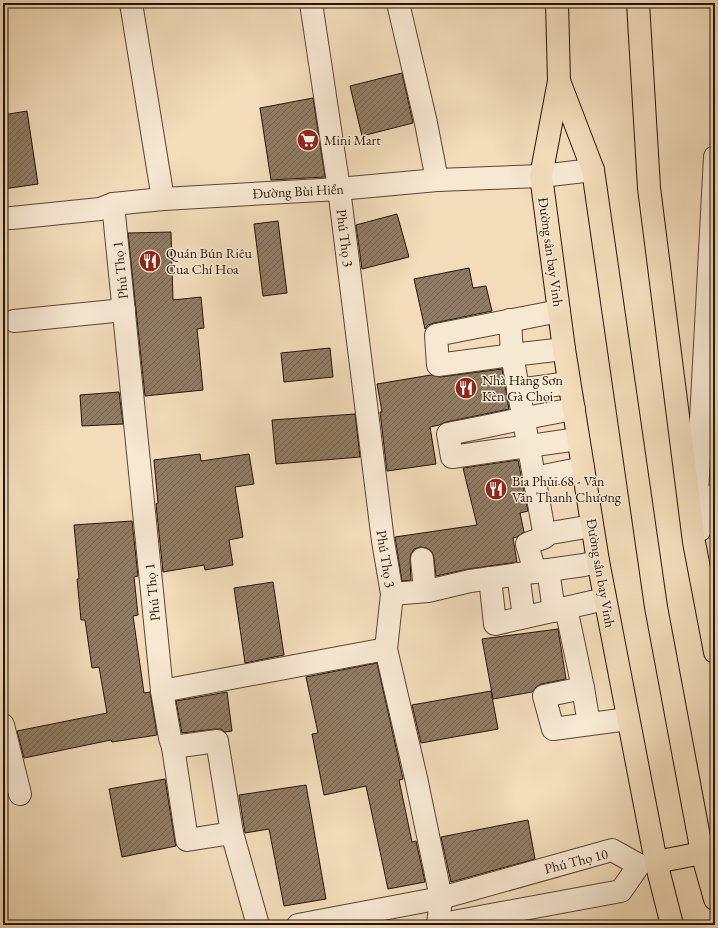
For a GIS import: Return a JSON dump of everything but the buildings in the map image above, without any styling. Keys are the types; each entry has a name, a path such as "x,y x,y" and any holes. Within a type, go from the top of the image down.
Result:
{"main road":[{"name":"Đường sân bay Vinh","path":"558,3 559,81 541,176 569,383 598,561 628,719 647,864 672,925"},
{"path":"638,3 649,188 694,542 715,652"},
{"path":"559,81 593,170 656,607 702,853 715,899"},
{"path":"647,864 702,853"}],"street":[{"path":"131,3 163,199"},
{"name":"Phú Thọ 3","path":"311,3 339,189 383,541 392,594 386,649 416,778 441,898 438,925"},
{"path":"398,3 426,123 437,180"},
{"path":"694,542 715,157"},
{"name":"Đường Bùi Hiển","path":"3,218 100,208 113,204 163,199 339,189 437,180 541,176 593,170"},
{"name":"Phú Thọ 1","path":"113,204 162,691 170,738 173,747 187,840 232,833"},
{"path":"14,321 124,310"},
{"path":"559,311 436,335 438,365 564,349"},
{"path":"510,320 512,355 546,537 527,544 534,572 560,609 583,688 589,724"},
{"path":"476,327 483,359"},
{"path":"518,390 569,383"},
{"path":"574,409 523,417 448,434 452,457 578,438"},
{"path":"492,425 499,449"},
{"path":"534,478 583,468"},
{"path":"694,542 715,495"},
{"path":"545,534 592,526"},
{"path":"422,559 425,591"},
{"path":"392,594 425,591 470,581 584,565 598,561"},
{"path":"524,617 534,572"},
{"path":"490,578 495,624 605,600"},
{"path":"162,691 386,649"},
{"path":"583,688 544,696 553,730 628,719"},
{"path":"3,725 20,794"},
{"path":"173,747 217,741 232,833 258,925"},
{"name":"Phú Thọ 10","path":"298,925 441,898 612,850 647,864"},
{"path":"438,925 621,891 647,864"}],"place":[{"name":"Mini Mart","path":"308,140"},
{"name":"Quán Bún Riêu Cua Chí Hoa","path":"150,261"},
{"name":"Nhà Hàng Sơn Kèn Gà Chọi","path":"466,388"},
{"name":"Bia Phủi 68 - Văn Văn Thanh Chương","path":"496,489"}]}
